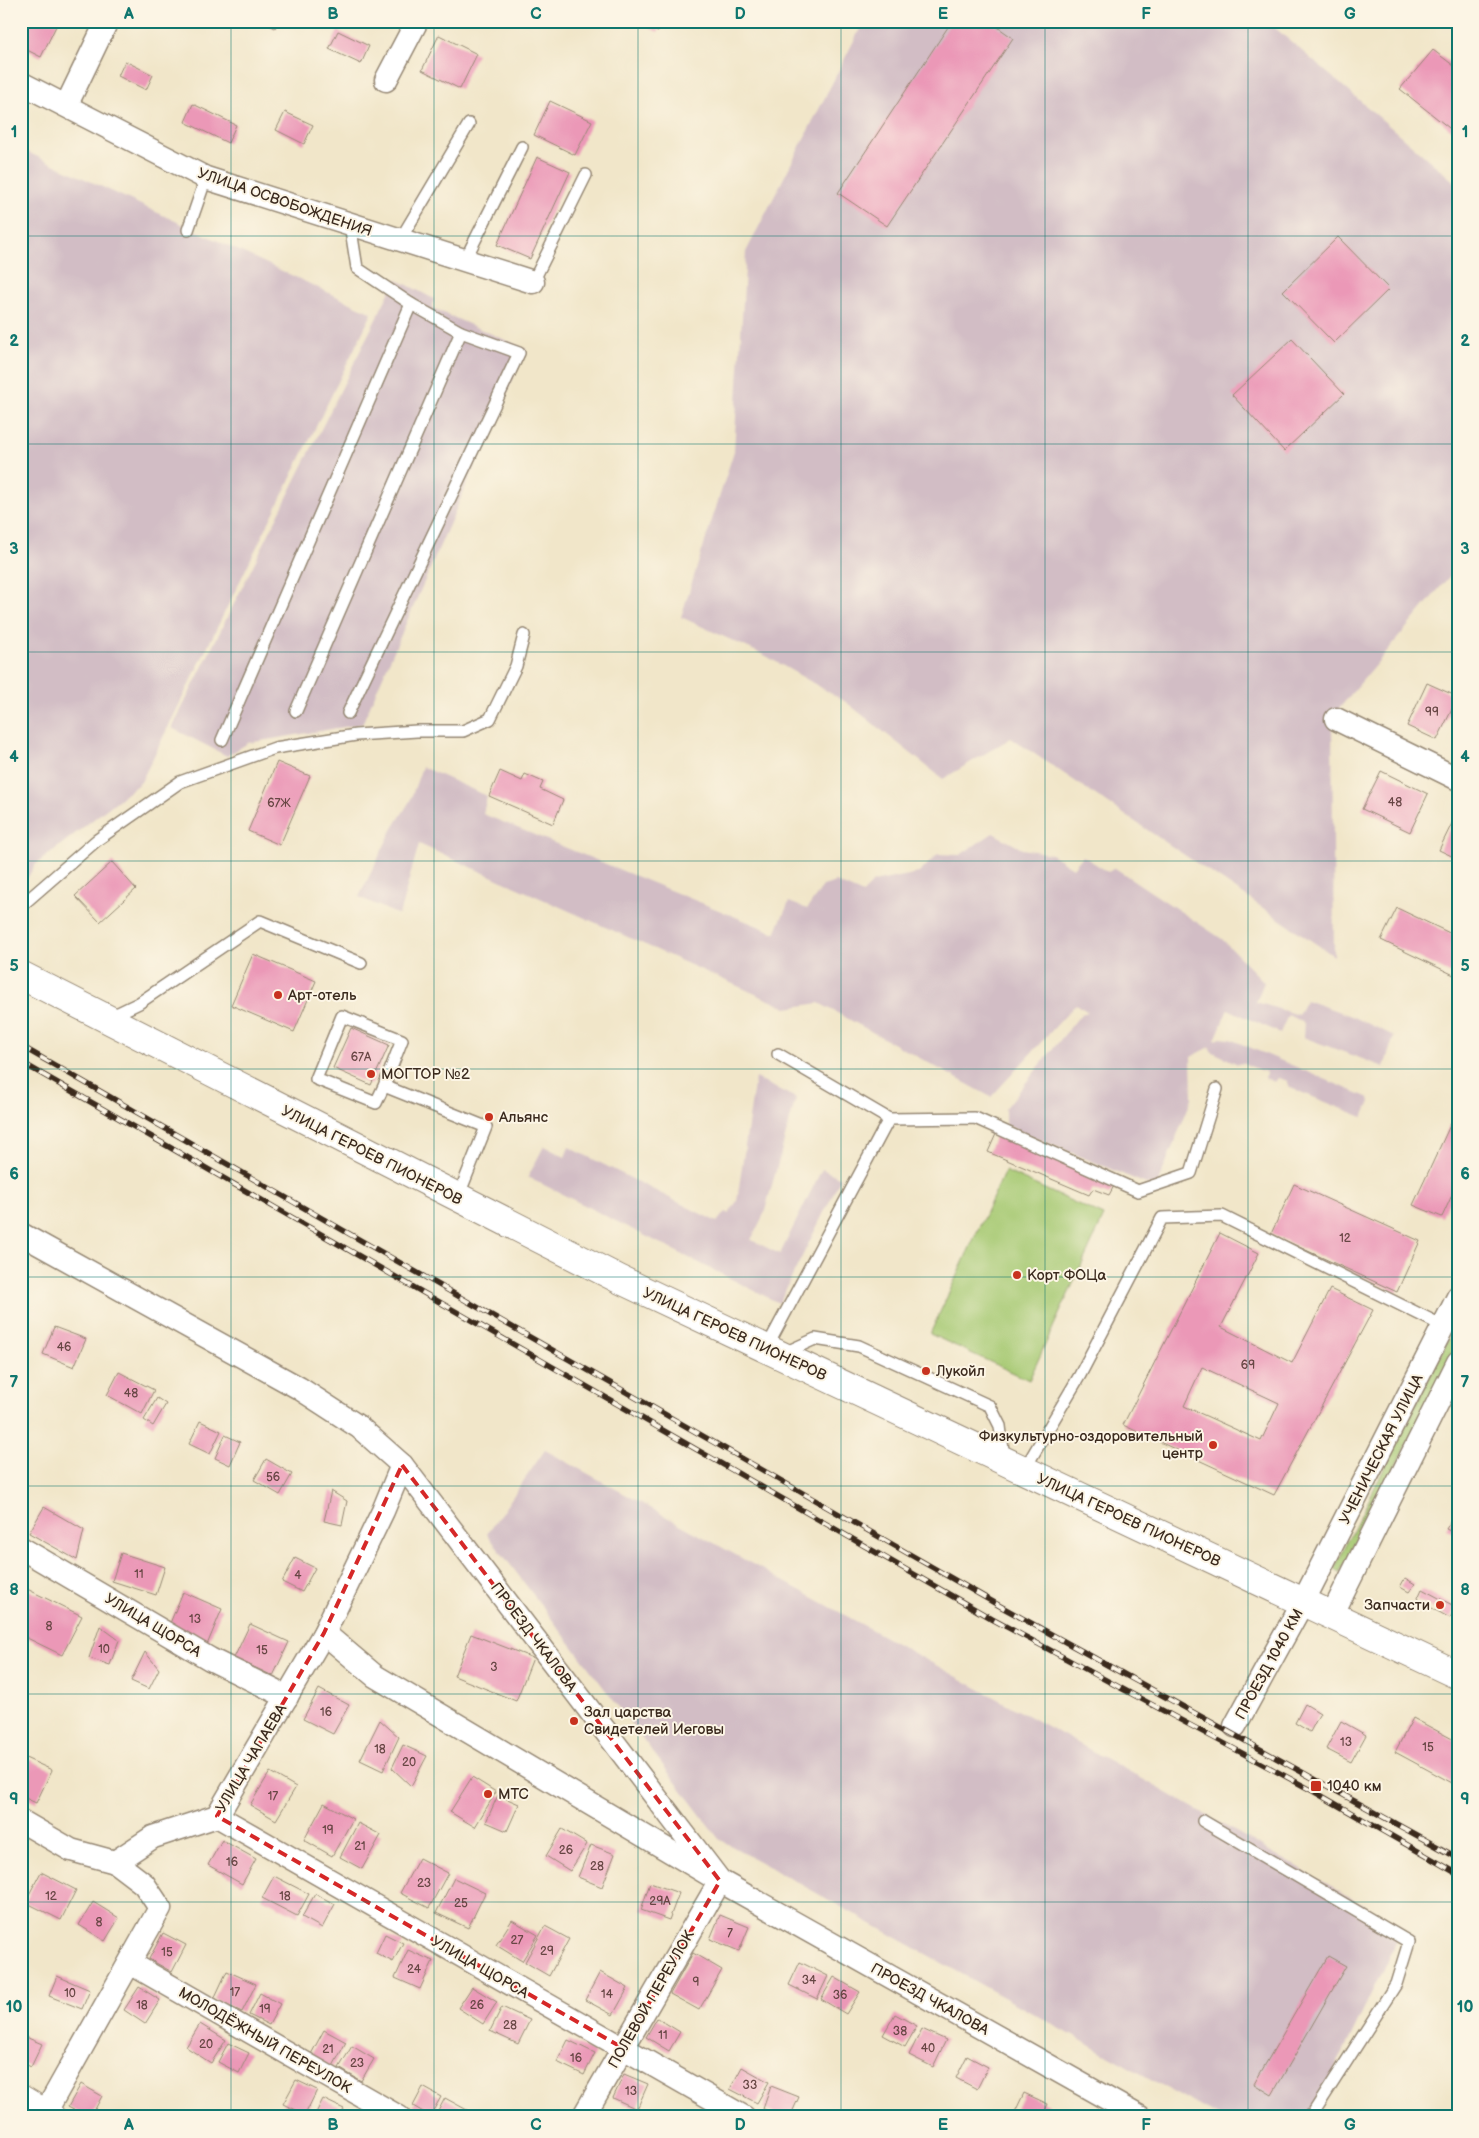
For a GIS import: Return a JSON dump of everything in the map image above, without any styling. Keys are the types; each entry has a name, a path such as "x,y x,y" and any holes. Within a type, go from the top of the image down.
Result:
{"main road":[{"name":"УЛИЦА ГЕРОЕВ ПИОНЕРОВ","path":"21,975 621,1280 1458,1675"},
{"path":"21,2099 48,2115"}],"street":[{"path":"67,104 107,21"},
{"path":"386,80 417,21"},
{"name":"УЛИЦА ОСВОБОЖДЕНИЯ","path":"21,83 67,104 206,178 533,282"},
{"path":"1336,719 1458,779"},
{"path":"21,1234 299,1388 359,1427 402,1465"},
{"name":"УЧЕНИЧЕСКАЯ УЛИЦА","path":"1304,1602 1458,1297"},
{"name":"УЧЕНИЧЕСКАЯ УЛИЦА","path":"1332,1615 1458,1362"},
{"name":"УЛИЦА ЧАПАЕВА","path":"114,1862 153,1837 216,1816 324,1633 383,1511 402,1465"},
{"name":"ПРОЕЗД ЧКАЛОВА","path":"402,1465 720,1881"},
{"name":"УЛИЦА ЩОРСА","path":"21,1548 210,1659 287,1697"},
{"name":"ПРОЕЗД 1040 КМ","path":"1235,1726 1304,1602"},
{"name":"ПРОЕЗД ЧКАЛОВА","path":"324,1633 375,1676 720,1881 1140,2117"},
{"name":"УЛИЦА ЩОРСА","path":"216,1816 744,2117"},
{"path":"21,1821 71,1850 114,1862 144,1884 160,1908 48,2115"},
{"name":"ПОЛЕВОЙ ПЕРЕУЛОК","path":"582,2117 720,1881"},
{"name":"МОЛОДЁЖНЫЙ ПЕРЕУЛОК","path":"130,1964 399,2117"}],"lane":[{"path":"400,240 470,124"},
{"path":"465,260 522,148"},
{"path":"533,282 586,176"},
{"path":"188,230 206,178"},
{"path":"348,713 519,353 462,332 412,304 357,268 350,224"},
{"path":"222,740 412,304"},
{"path":"296,711 462,332"},
{"path":"21,906 97,840 180,782 275,748 356,735 417,731 463,731 490,719 516,666 524,635"},
{"path":"106,1019 139,1003 260,921 361,963"},
{"path":"342,1016 402,1040 384,1086 376,1103 316,1079 342,1016"},
{"path":"778,1054 889,1119 975,1118 1138,1191 1191,1173 1217,1089"},
{"path":"384,1086 486,1127 458,1198"},
{"path":"772,1352 889,1119"},
{"path":"1014,1465 1080,1375 1162,1218 1222,1216 1443,1326"},
{"path":"772,1352 815,1339 859,1346 990,1406 1000,1426 1014,1465"},
{"path":"1203,1822 1409,1942 1396,1984 1312,2115 1306,2117"}],"highlighted area":[{"path":"402,1465 720,1881 623,2048 217,1816 324,1633"}],"shaded area":[{"path":"864,21 1267,21 1458,185 1458,566 1332,717 1334,956 1011,738 943,779 846,702 766,656 681,617 734,451 746,252"},
{"path":"21,149 372,313 141,782 35,865 21,889"},
{"path":"396,279 434,299 432,308 526,349 362,724 248,743 227,756 172,728"},
{"path":"422,767 487,796 483,814 775,933 789,902 807,909 823,886 836,882 863,894 873,882 919,873 938,854 960,855 993,833 1022,849 1051,854 1073,868 1083,856 1108,872 1115,868 1222,939 1264,982 1256,1002 1298,1015 1306,1000 1354,1017 1394,1036 1384,1067 1303,1037 1304,1023 1288,1015 1280,1033 1228,1009 1215,1040 1221,1038 1230,1039 1369,1098 1370,1102 1363,1117 1288,1087 1288,1081 1278,1078 1275,1082 1265,1078 1266,1072 1242,1063 1238,1064 1211,1051 1210,1047 1191,1057 1192,1098 1156,1188 1005,1125 1005,1109 1081,1014 1088,1012 1076,1004 991,1097 819,1003 787,1008 419,844 399,915 359,897 392,830 410,801"},
{"path":"755,1078 796,1098 764,1214 751,1240 780,1254 822,1169 841,1178 779,1303 528,1177 544,1146 565,1157 569,1147 717,1222 725,1212 729,1214 737,1201"},
{"path":"545,1450 1132,1773 1403,1927 1312,2117 1219,2117 719,1839 487,1534"}],"green space":[{"name":"Корт ФОЦа","path":"1005,1171 1104,1216 1029,1380 930,1334"},
{"path":"1458,1320 1458,1344 1341,1572 1334,1569"}],"building":[{"path":"21,21 58,22 41,57 21,47"},
{"path":"262,21 279,21 275,28"},
{"path":"636,21 663,21 658,32"},
{"path":"952,21 989,21 1013,38 887,226 838,193"},
{"path":"338,31 369,46 361,64 329,49"},
{"path":"439,35 477,54 460,89 422,70"},
{"path":"1433,50 1458,69 1458,135 1400,89"},
{"path":"125,61 153,75 146,90 118,76"},
{"path":"550,101 592,121 575,155 534,135"},
{"path":"193,104 236,125 228,143 185,122"},
{"path":"285,112 313,125 304,144 276,130"},
{"path":"537,157 570,172 530,259 497,245"},
{"path":"1338,237 1389,289 1334,343 1283,291"},
{"path":"1292,339 1344,394 1284,451 1232,395"},
{"path":"1427,683 1458,697 1437,740 1407,726"},
{"path":"277,762 310,776 280,845 248,831"},
{"path":"500,771 522,781 525,774 543,782 540,789 563,800 553,824 489,796"},
{"path":"1381,771 1428,794 1410,832 1362,809"},
{"path":"1456,815 1458,816 1458,859 1439,850"},
{"path":"112,862 136,889 100,922 75,896"},
{"path":"1397,908 1458,937 1458,977 1381,940"},
{"path":"253,954 316,981 294,1032 231,1005"},
{"path":"351,1028 389,1045 371,1085 333,1068"},
{"path":"1453,1119 1458,1121 1458,1182 1442,1217 1413,1205"},
{"path":"996,1134 1115,1184 1109,1195 1093,1189 1089,1195 988,1152"},
{"path":"1294,1184 1420,1241 1397,1292 1271,1234"},
{"path":"1220,1233 1259,1253 1221,1327 1292,1363 1330,1289 1373,1310 1274,1495 1123,1425","holes":["1202,1367 1279,1403 1261,1441 1184,1406"]},
{"path":"54,1327 86,1339 74,1367 43,1354"},
{"path":"119,1372 154,1390 142,1414 107,1395"},
{"path":"157,1398 166,1404 153,1426 144,1420"},
{"path":"200,1421 221,1431 210,1454 189,1444"},
{"path":"225,1435 240,1442 230,1465 215,1458"},
{"path":"266,1459 292,1474 280,1495 254,1480"},
{"path":"331,1491 347,1501 342,1525 324,1521"},
{"path":"44,1507 84,1530 77,1560 29,1533"},
{"path":"1458,1509 1458,1535 1446,1529"},
{"path":"121,1553 165,1567 156,1595 112,1581"},
{"path":"295,1558 315,1568 302,1592 282,1582"},
{"path":"1405,1578 1415,1584 1409,1592 1400,1587"},
{"path":"25,1588 82,1616 62,1655 21,1635 21,1597"},
{"path":"1422,1589 1456,1607 1450,1618 1417,1600"},
{"path":"183,1592 222,1609 207,1645 168,1628"},
{"path":"250,1624 289,1642 273,1676 234,1658"},
{"path":"100,1626 119,1640 110,1665 89,1658"},
{"path":"471,1634 533,1658 516,1701 454,1676"},
{"path":"145,1652 159,1669 149,1689 131,1681"},
{"path":"319,1689 349,1705 333,1734 303,1719"},
{"path":"1305,1704 1320,1713 1310,1732 1295,1723"},
{"path":"1413,1718 1458,1742 1458,1777 1454,1784 1395,1752"},
{"path":"380,1720 399,1737 383,1771 360,1760"},
{"path":"1341,1721 1366,1735 1351,1762 1326,1749"},
{"path":"403,1745 427,1756 411,1786 392,1768"},
{"path":"21,1756 52,1770 36,1803 21,1796"},
{"path":"270,1772 296,1787 276,1820 250,1805"},
{"path":"472,1777 496,1792 475,1827 450,1812"},
{"path":"498,1795 519,1804 507,1831 486,1822"},
{"path":"324,1803 353,1819 332,1856 304,1840"},
{"path":"358,1823 381,1835 362,1869 340,1857"},
{"path":"562,1829 587,1844 570,1871 546,1856"},
{"path":"222,1840 256,1859 242,1884 208,1865"},
{"path":"591,1845 615,1854 602,1887 578,1877"},
{"path":"419,1858 448,1873 429,1908 400,1893"},
{"path":"41,1872 76,1890 61,1920 25,1902"},
{"path":"274,1876 309,1894 297,1916 262,1898"},
{"path":"454,1878 485,1893 468,1928 436,1913"},
{"path":"650,1883 679,1893 669,1920 641,1910"},
{"path":"315,1894 335,1904 322,1928 302,1917"},
{"path":"93,1902 119,1918 105,1941 79,1925"},
{"path":"720,1915 749,1927 739,1951 710,1939"},
{"path":"512,1920 538,1935 522,1961 496,1945"},
{"path":"545,1926 569,1939 549,1976 525,1962"},
{"path":"163,1933 186,1945 172,1972 149,1959"},
{"path":"385,1934 403,1943 393,1962 376,1953"},
{"path":"408,1950 433,1961 420,1989 395,1978"},
{"path":"693,1953 722,1970 699,2010 670,1994"},
{"path":"1328,1956 1346,1966 1272,2095 1254,2084"},
{"path":"800,1962 828,1976 817,1999 789,1985"},
{"path":"227,1971 256,1984 242,2012 214,1999"},
{"path":"600,1972 628,1988 613,2015 585,2000"},
{"path":"57,1976 90,1990 82,2009 49,1996"},
{"path":"834,1977 860,1992 846,2014 821,1999"},
{"path":"139,1987 160,2000 145,2024 124,2010"},
{"path":"472,1987 497,2002 483,2024 458,2008"},
{"path":"260,1993 280,2004 269,2025 249,2015"},
{"path":"502,2007 530,2020 518,2044 490,2031"},
{"path":"895,2014 917,2026 905,2047 883,2035"},
{"path":"657,2018 680,2032 669,2051 646,2037"},
{"path":"200,2024 226,2040 211,2063 186,2047"},
{"path":"922,2029 946,2040 933,2067 909,2055"},
{"path":"324,2030 346,2042 332,2068 310,2056"},
{"path":"21,2035 42,2044 31,2067 21,2062"},
{"path":"568,2040 595,2053 584,2075 557,2062"},
{"path":"228,2043 249,2053 239,2073 218,2062"},
{"path":"352,2046 374,2059 361,2081 339,2068"},
{"path":"967,2056 988,2067 977,2089 956,2078"},
{"path":"742,2067 769,2082 757,2103 730,2089"},
{"path":"624,2074 648,2084 637,2109 613,2098"},
{"path":"296,2080 317,2090 305,2115 283,2104"},
{"path":"81,2084 102,2096 91,2117 87,2117 68,2107"},
{"path":"771,2086 799,2097 790,2117 783,2117 763,2109"},
{"path":"423,2087 441,2097 430,2116 413,2106"},
{"path":"1024,2093 1048,2104 1042,2117 1025,2117 1015,2112"},
{"path":"445,2098 467,2110 464,2117 435,2117"},
{"path":"323,2099 344,2109 340,2117 314,2117"}],"railway":[{"path":"21,1046 1000,1606 1458,1858"},
{"path":"21,1062 992,1619 1313,1791 1458,1874"}],"place":[{"name":"Арт-отель","path":"278,995"},
{"name":"МОГТОР №2","path":"371,1074"},
{"name":"Альянс","path":"489,1117"},
{"name":"Корт ФОЦа","path":"1017,1275"},
{"name":"Лукойл","path":"926,1371"},
{"name":"Физкультурно-оздоровительный центр","path":"1213,1445"},
{"name":"Запчасти","path":"1440,1605"},
{"name":"Зал царства Свидетелей Иеговы","path":"574,1721"},
{"name":"1040 км","path":"1316,1786"},
{"name":"МТС","path":"488,1794"}]}
